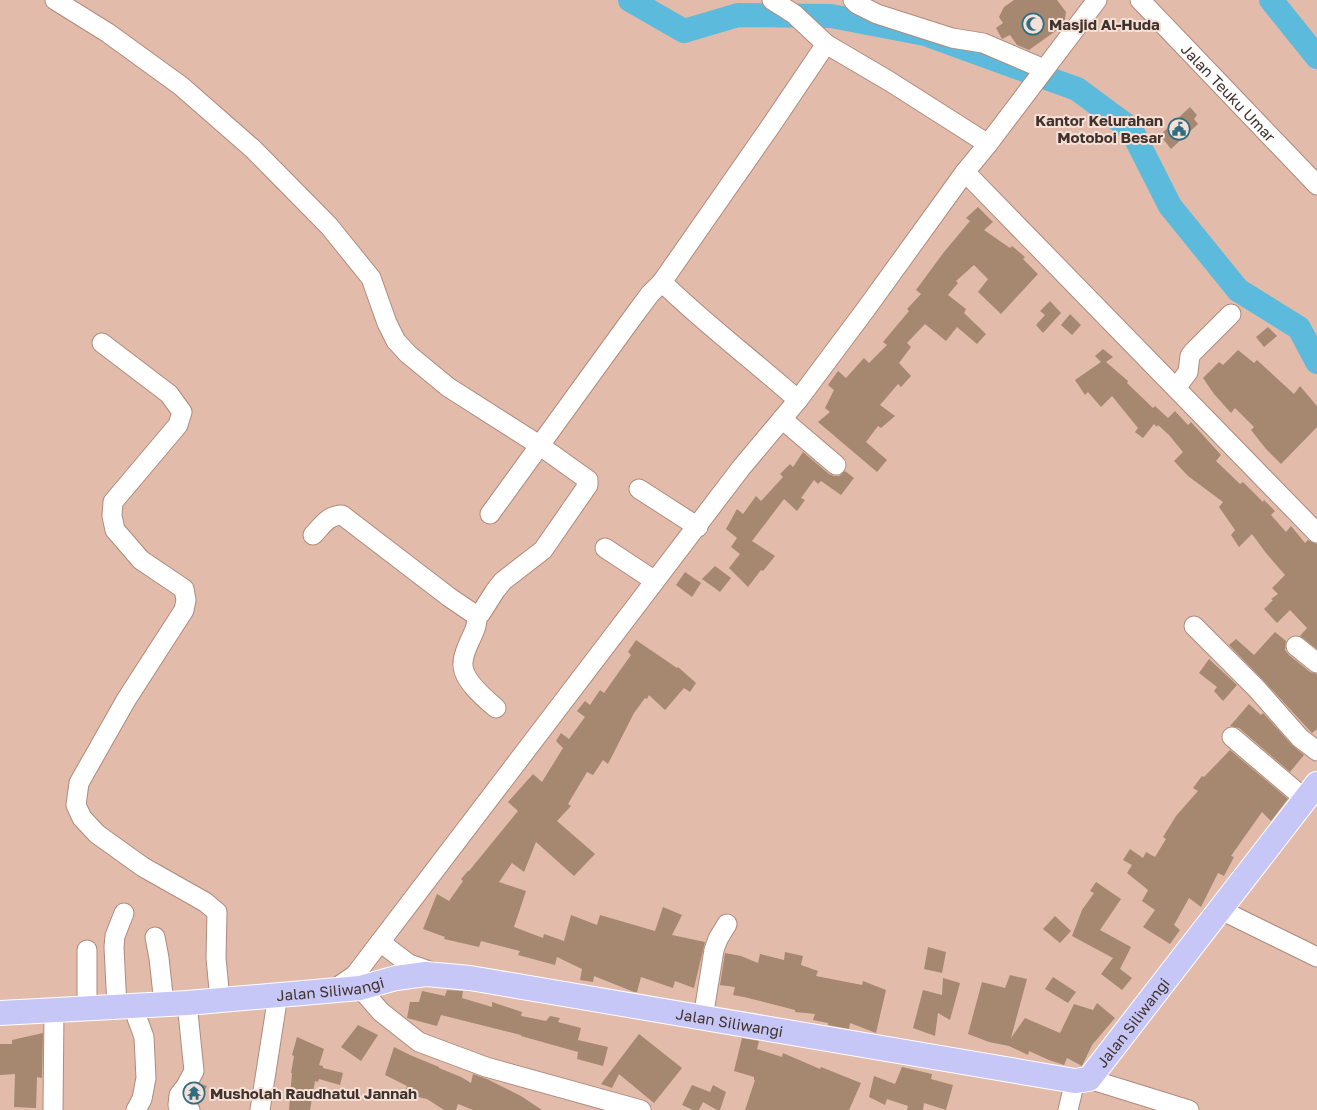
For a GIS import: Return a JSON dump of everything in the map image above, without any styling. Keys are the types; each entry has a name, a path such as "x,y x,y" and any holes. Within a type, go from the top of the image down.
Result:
{"main road":[{"name":"Jalan Siliwangi","path":"0,1014 187,1003 360,988 396,978 438,974 1082,1080 1311,791"}],"street":[{"path":"55,0 108,33 181,86 252,148 329,226 371,278 387,323 396,341 408,354 448,387 539,445 588,480 588,485 543,550 494,590 481,614 474,614 449,597 342,515 334,515 327,520 313,536"},
{"path":"772,0 799,20 826,44 889,81 988,144"},
{"path":"853,0 877,14 952,38 983,43 1040,74"},
{"path":"332,990 355,975 638,606 654,582 698,527 741,468 798,400 965,172 1097,0"},
{"name":"Jalan Teuku Umar","path":"1140,0 1317,185"},
{"path":"490,514 650,294 662,282 826,44"},
{"path":"965,172 1317,533"},
{"path":"662,282 702,320 766,371 798,400"},
{"path":"1176,388 1188,372 1190,356 1231,314"},
{"path":"102,343 169,394 182,412 178,425 113,502 112,516 115,530 141,560 184,589 186,600 184,610 126,700 79,783 76,805 82,818 97,834 143,867 204,902 217,912 220,1000"},
{"path":"782,419 836,465"},
{"path":"639,489 698,527"},
{"path":"605,548 654,582"},
{"path":"478,614 475,629 462,660 462,667 480,695 496,708"},
{"path":"1194,626 1256,688 1300,738 1317,751"},
{"path":"1296,646 1317,663"},
{"path":"1232,737 1311,791"},
{"path":"1219,909 1317,956"},
{"path":"124,913 115,936 114,947 125,1007 144,1037 146,1078 142,1099 136,1110"},
{"path":"702,1018 714,950 727,924"},
{"path":"155,937 160,958 164,1004"},
{"path":"380,942 409,964 438,974"},
{"path":"87,950 87,1009"},
{"path":"360,988 381,1012 419,1042 486,1067 641,1110"},
{"path":"260,1110 291,994"},
{"path":"187,1003 194,1071 186,1086 178,1095 178,1105 190,1110"},
{"path":"53,1110 54,1011"},
{"path":"1068,1110 1082,1080 1189,1110"}],"building":[{"name":"Masjid Al-Huda","path":"1014,0 1057,0 1066,12 1064,25 1029,50 1017,45 1010,35 1002,39 996,28 1003,23 999,17 1004,7"},
{"name":"Kantor Kelurahan Motoboi Besar","path":"1190,107 1197,115 1194,119 1198,124 1171,149 1160,135"},
{"path":"978,207 993,222 984,230 1010,248 1012,246 1025,257 1023,259 1038,274 1001,314 978,292 988,279 974,265 956,281 958,283 948,295 966,309 964,313 986,334 977,344 957,327 946,341 925,324 907,343 911,347 899,363 911,376 901,387 898,384 880,405 895,416 881,428 878,426 866,442 887,460 877,472 818,422 830,412 825,408 834,390 828,385 838,371 846,378 864,358 869,363 887,345 883,342 909,311 907,309 921,294 916,290 970,221 966,218"},
{"path":"1050,301 1061,313 1043,333 1036,325 1045,315 1040,311"},
{"path":"1070,314 1081,325 1072,335 1061,325"},
{"path":"1268,327 1277,336 1264,347 1256,337"},
{"path":"1103,349 1113,357 1106,362 1128,381 1127,383 1153,408 1155,406 1168,418 1175,411 1188,425 1191,422 1221,455 1216,461 1240,484 1243,482 1275,511 1271,515 1286,532 1291,526 1305,543 1308,540 1317,544 1317,649 1300,636 1307,628 1290,610 1277,623 1264,609 1273,600 1271,599 1278,594 1272,588 1285,575 1252,534 1239,547 1231,535 1235,530 1219,507 1223,502 1188,476 1174,461 1183,452 1169,435 1158,425 1157,427 1154,424 1143,438 1135,432 1138,428 1112,396 1101,407 1088,392 1085,395 1075,380 1101,362 1095,356"},
{"path":"1238,350 1254,363 1257,360 1294,394 1300,386 1317,406 1317,427 1281,464 1251,430 1254,427 1235,408 1231,413 1203,378 1219,362 1223,365"},
{"path":"803,452 829,474 839,476 845,471 854,478 841,495 821,481 818,484 814,480 801,498 805,500 797,511 784,499 752,541 775,556 748,587 729,568 740,554 731,547 737,538 726,529 737,509 743,514 756,496 761,501 783,477 780,474 790,464 793,467"},
{"path":"715,566 731,578 720,592 702,579"},
{"path":"685,572 701,583 692,597 676,585"},
{"path":"1275,632 1286,641 1285,650 1289,655 1310,672 1317,674 1317,729 1312,733 1229,645 1236,639 1254,655"},
{"path":"636,640 678,667 696,683 690,692 684,688 665,710 649,695 647,699 645,698 634,713 608,764 603,760 593,775 587,772 568,804 571,806 557,821 595,854 574,876 536,842 524,872 512,863 499,882 526,891 514,927 543,938 544,934 564,941 571,915 597,925 600,915 655,931 663,907 682,915 672,935 705,942 694,988 675,981 673,988 641,977 637,992 634,992 594,976 593,982 580,980 582,969 557,957 555,965 518,955 520,951 481,941 479,947 444,939 445,937 423,929 437,894 449,901 463,881 461,879 518,811 508,802 533,774 542,782 563,748 556,741 561,733 569,739 585,717 577,711 585,701 590,705 600,690 604,693 631,655 628,652"},
{"path":"1209,659 1237,685 1223,701 1214,691 1217,687 1199,673"},
{"path":"1249,704 1261,715 1263,713 1292,745 1304,755 1290,772 1239,728 1230,726"},
{"path":"1230,750 1288,799 1271,821 1262,812 1231,856 1234,857 1224,876 1218,873 1201,907 1189,898 1174,925 1180,930 1170,944 1143,927 1155,910 1142,901 1148,890 1127,873 1132,865 1123,860 1130,849 1143,858 1146,852 1155,857 1166,839 1163,837 1176,816 1198,791 1193,788 1202,776 1204,777"},
{"path":"1096,882 1121,899 1100,930 1131,947 1120,969 1132,978 1122,990 1101,974 1113,958 1072,936 1082,910 1094,893 1090,891"},
{"path":"1055,916 1071,931 1060,943 1043,929"},
{"path":"928,947 946,952 942,973 924,969"},
{"path":"785,952 803,956 801,965 818,971 816,976 862,985 863,981 886,990 876,1033 850,1023 849,1029 828,1025 828,1023 813,1020 815,1014 795,1012 795,1010 733,995 735,987 720,985 725,953 741,956 758,963 760,954 784,960"},
{"path":"1010,975 1027,979 1011,1038 1025,1018 1060,1033 1074,1004 1093,1010 1097,1003 1115,1018 1092,1045 1082,1066 1067,1058 1064,1065 1029,1051 1028,1055 1009,1046 989,1042 968,1034 982,982 1005,988"},
{"path":"1053,977 1076,992 1068,1003 1045,989"},
{"path":"943,978 960,983 950,1020 938,1013 935,1036 913,1028 923,990 942,995"},
{"path":"447,990 463,991 462,998 492,1007 492,1002 522,1012 521,1016 546,1021 550,1016 560,1018 558,1022 581,1028 578,1040 608,1047 603,1066 577,1059 578,1052 521,1035 441,1015 437,1026 407,1018 410,1002 419,1002 422,991 445,996"},
{"path":"358,1025 378,1035 361,1061 341,1047"},
{"path":"43,1033 42,1078 37,1077 36,1108 14,1107 15,1074 0,1075 0,1044 12,1044 12,1040"},
{"path":"639,1034 682,1068 654,1103 619,1074 612,1088 601,1084"},
{"path":"297,1037 324,1049 319,1065 323,1066 323,1068 343,1073 340,1085 319,1079 318,1082 315,1081 310,1110 289,1110 294,1056 292,1055"},
{"path":"742,1038 759,1041 757,1049 782,1057 783,1053 820,1069 821,1067 861,1083 849,1110 745,1110 755,1080 754,1077 734,1071"},
{"path":"394,1047 471,1083 473,1074 487,1079 521,1096 542,1110 473,1110 458,1104 456,1110 444,1110 427,1099 404,1094 407,1086 385,1075"},
{"path":"902,1067 932,1074 931,1079 953,1085 946,1110 924,1103 923,1110 907,1110 908,1106 887,1099 885,1105 869,1097 874,1076 895,1084"},
{"path":"200,1084 207,1086 198,1102 191,1098"},
{"path":"692,1085 710,1092 713,1085 726,1092 720,1110 703,1102 699,1110 693,1110 682,1105"}],"waterway":[{"path":"630,0 684,31 738,15 831,16 925,34 1077,89 1131,129 1170,206 1238,290 1299,328 1317,362"},
{"path":"1271,0 1317,57"}],"place":[{"name":"Masjid Al-Huda","path":"1033,24"},
{"name":"Kantor Kelurahan Motoboi Besar","path":"1179,129"},
{"name":"Musholah Raudhatul Jannah","path":"194,1093"}]}
